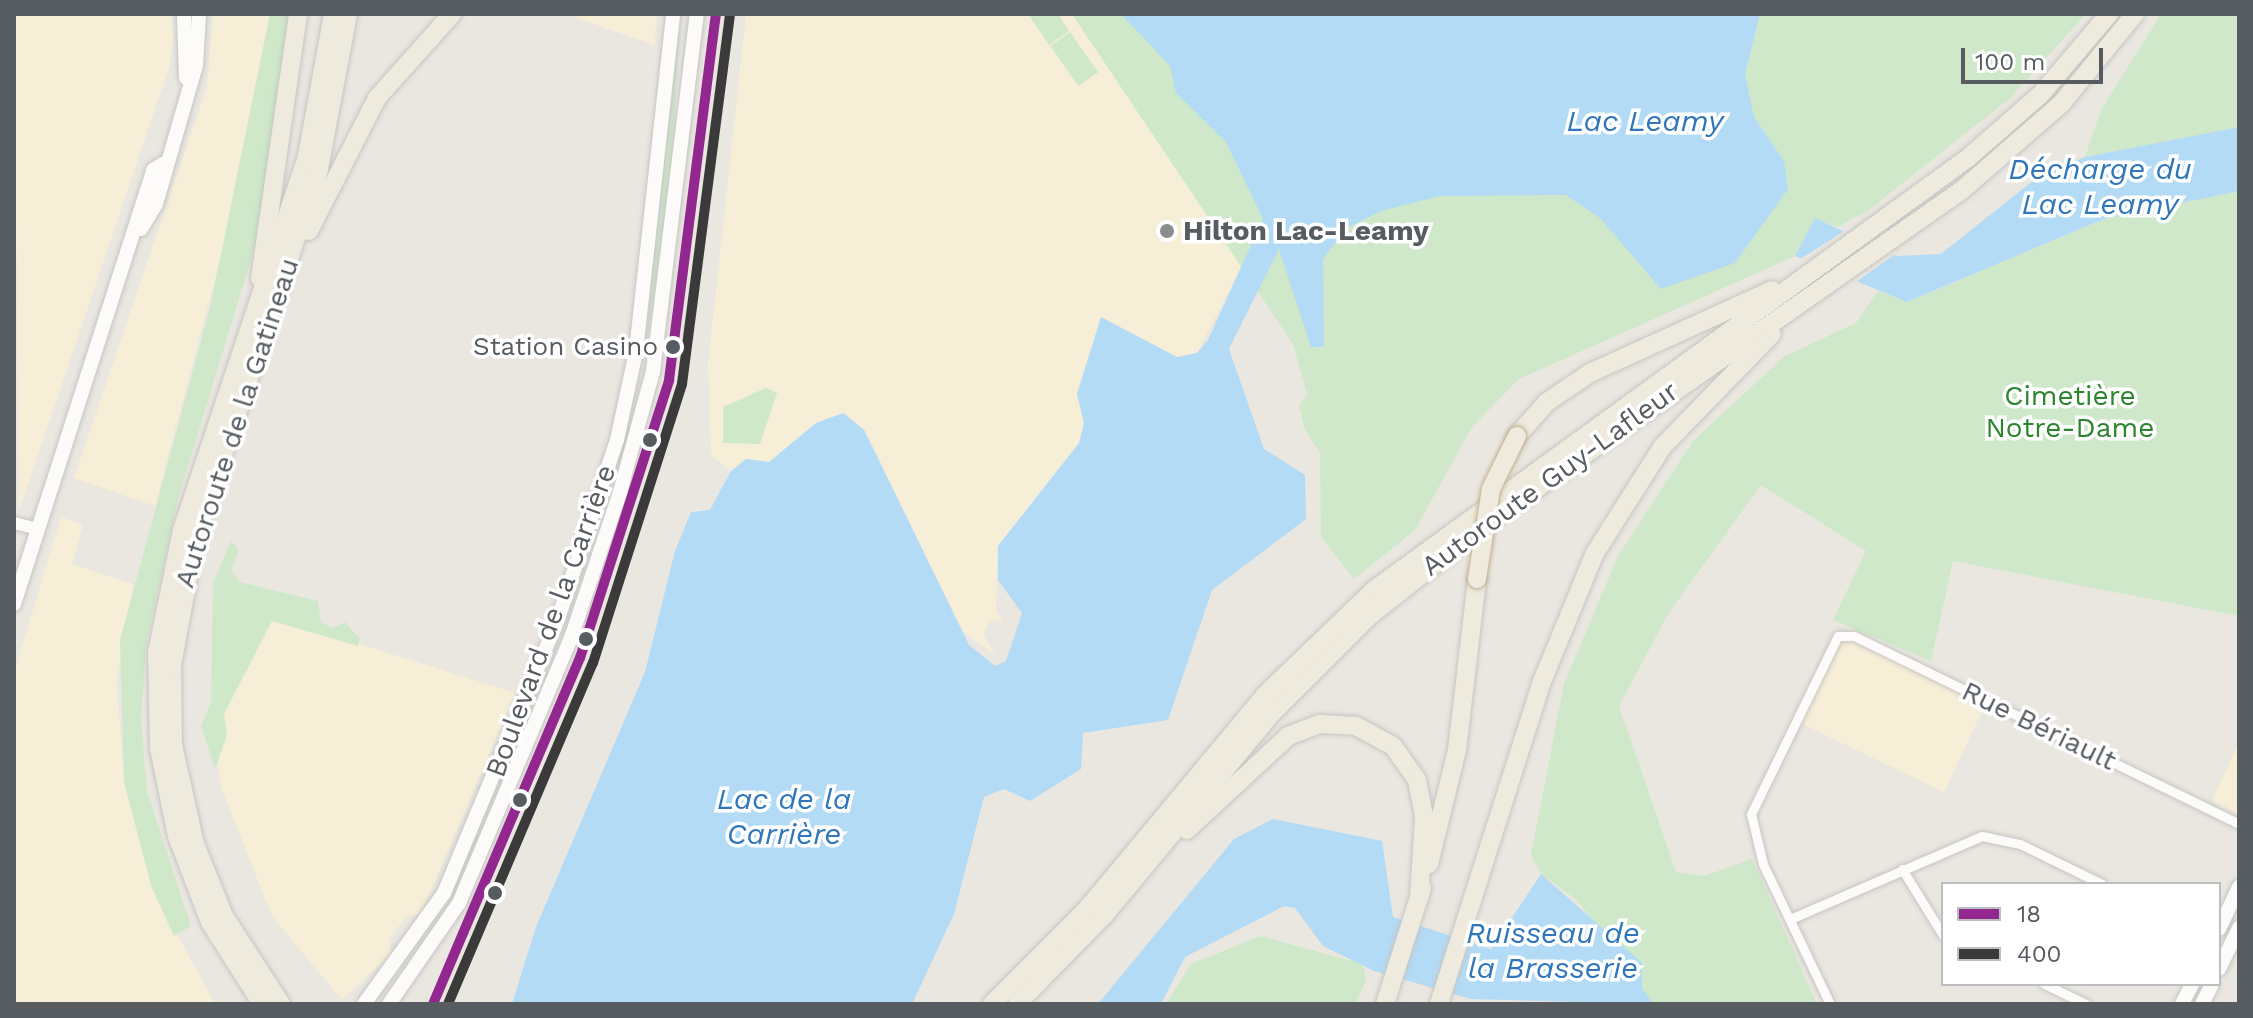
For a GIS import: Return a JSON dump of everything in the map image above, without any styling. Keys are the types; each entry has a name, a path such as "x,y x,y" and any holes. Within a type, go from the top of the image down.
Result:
{"highway":[{"path":"257,309 298,14"},
{"name":"Autoroute de la Gatineau","path":"262,1004 216,933 186,866 163,776 156,697 175,556 310,143 333,14"},
{"name":"Autoroute de la Gatineau","path":"281,1004 235,936 202,867 179,782 171,697 189,559 324,151 348,14"},
{"path":"281,287 371,108 452,14"},
{"name":"Autoroute Guy-Lafleur","path":"992,1004 1087,909 1256,706 1340,620 1449,530 1790,283 1882,221 2016,117 2109,14"},
{"name":"Autoroute Guy-Lafleur","path":"1017,1004 1120,897 1265,721 1387,600 1704,367 1908,230 2053,112 2135,14"},
{"path":"1386,999 1419,898 1454,769 1491,489 1517,436 1553,397 1601,367 1790,283"},
{"path":"1439,1004 1543,679 1600,543 1678,428 1818,293"},
{"path":"1120,897 1273,747 1332,723 1383,738 1415,774 1424,817 1419,898"}],"main road":[{"path":"181,110 184,14"},
{"path":"14,604 138,234 156,204 163,164 198,58 199,14"},
{"name":"Boulevard de la Carrière","path":"364,1004 417,940 448,885 553,631 614,451 636,351 673,14"},
{"name":"Boulevard de la Carrière","path":"389,1004 443,934 468,883 568,644 629,463 653,371 697,14"},
{"path":"2221,925 2239,887"},
{"path":"2225,943 2239,928"},
{"path":"2182,1004 2191,986"},
{"path":"2202,1004 2211,986"}],"street":[{"path":"14,523 38,529"},
{"name":"Rue Bériault","path":"1790,919 1755,843 1753,804 1838,636 1854,636 2239,824"},
{"path":"1830,1004 1790,919 1964,840 1991,836 2097,882"},
{"path":"1902,869 1941,932"},
{"path":"2048,986 2086,1004"}],"shaded area":[{"path":"14,14 171,14 173,35 170,65 19,511"},
{"path":"213,14 270,14 230,222 155,506 74,478 207,87"},
{"path":"565,14 656,14 655,45"},
{"path":"746,14 1072,14 1242,265 1197,353 1177,357 1101,318 1077,394 1084,423 1079,443 998,546 996,611 1003,620 991,621 983,634 996,656 962,630 865,430 844,413 816,423 769,462 746,459 731,471 711,455 708,364"},
{"path":"61,517 83,525 72,564 133,584 117,682 124,783 152,888 215,1004 14,1004 14,673"},
{"path":"218,599 515,693 421,914 406,917 389,939 391,954 342,1000 272,916 221,787 213,731"},
{"path":"1843,634 1987,701 1944,792 1792,719 1830,643"},
{"path":"2239,742 2239,814 2212,801"}],"green space":[{"path":"270,14 290,14 256,243 177,502 146,646 141,719 147,792 191,926 174,936 152,888 124,782 120,640 210,308"},
{"path":"681,14 671,183 645,353 652,266"},
{"path":"1028,14 1058,14 1069,31 1049,45"},
{"path":"1072,14 2086,14 2009,99 1869,210 1838,227 1815,219 1795,256 1519,379 1472,427 1415,530 1354,579 1321,537 1320,452 1305,430 1299,406 1307,394 1293,344"},
{"path":"2161,14 2239,14 2239,127 2085,157 2101,110"},
{"path":"1070,32 1098,72 1078,86 1050,46"},
{"name":"Cimetière Notre-Dame","path":"2239,191 2239,616 1953,561 1931,661 1833,620 1866,551 1761,485 1668,614 1619,706 1676,872 1704,876 1752,859 1817,1004 1653,1004 1578,901 1541,874 1531,855 1564,684 1618,556 1693,441 1785,356 1856,323 1878,291 1908,302 2104,219"},
{"path":"766,388 777,393 760,444 723,443 723,407"},
{"path":"231,541 239,550 231,570 240,582 318,601 321,622 332,628 345,622 360,639 358,646 272,621 224,714 227,735 215,769 201,726 211,702 213,583"},
{"path":"1260,936 1363,964 1366,981 1355,1004 1166,1004 1191,964"}],"water":[{"name":"Lac de la Carrière","path":"1121,14 1760,14 1745,75 1754,117 1784,161 1788,189 1735,263 1661,289 1600,218 1566,195 1440,196 1381,211 1347,228 1323,259 1324,347 1311,347 1279,249 1229,349 1264,449 1305,475 1306,519 1212,590 1168,720 1083,733 1081,769 1030,801 1004,789 984,797 954,914 912,1004 512,1004 536,927 645,672 675,551 691,512 710,510 731,471 746,459 769,462 816,423 843,413 864,430 969,645 995,666 1006,661 1022,613 998,580 998,546 1079,443 1084,423 1077,394 1101,317 1177,357 1197,353 1208,340 1263,219 1226,142 1176,93 1170,66"},
{"name":"Décharge du Lac Leamy","path":"2239,127 2239,191 2104,219 1907,302 1795,256 1815,218 1897,256 1941,254 2039,176 2085,157"},
{"name":"Ruisseau de la Brasserie","path":"1273,819 1382,841 1393,917 1491,949 1541,874 1642,963 1642,988 1653,1004 1471,999 1374,971 1323,946 1295,908 1284,906 1185,957 1161,1004 1098,1004 1234,839"}],"pier":[{"path":"1849,228 1898,252 1852,285 1797,261"}],"transit line":[{"name":"18","path":"433,1004 580,658 669,380 716,14"},
{"name":"400","path":"448,1004 593,663 682,384 730,16"}],"place":[{"name":"Hilton Lac-Leamy","path":"1167,231"},
{"name":"Station Casino","path":"673,347"}],"water label":[{"name":"Lac Leamy","path":"1645,121"}]}
